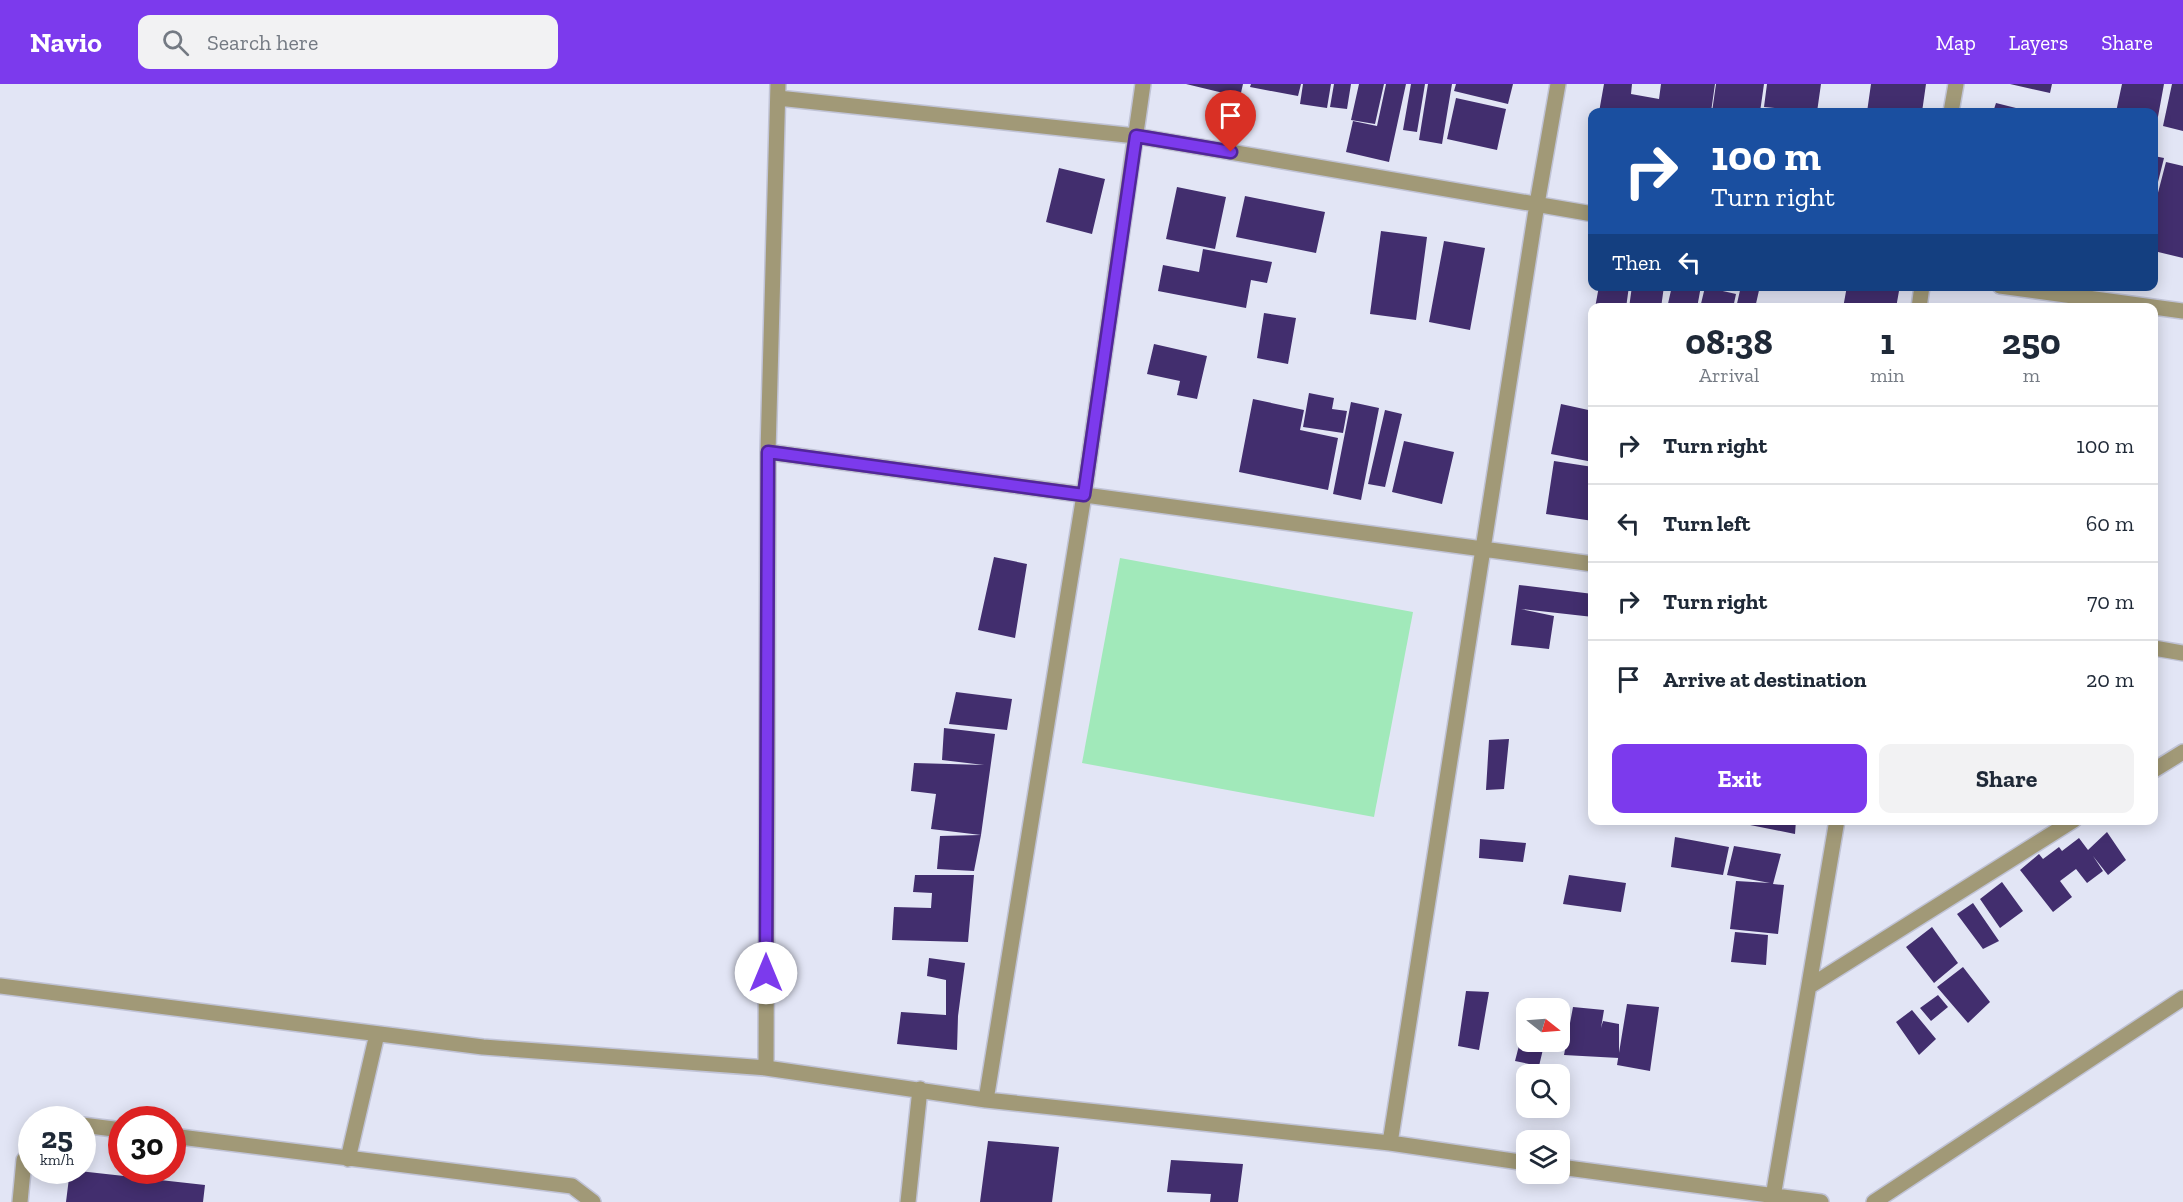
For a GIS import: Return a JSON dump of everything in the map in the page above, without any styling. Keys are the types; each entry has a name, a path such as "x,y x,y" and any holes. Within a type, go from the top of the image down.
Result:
{"street":[{"path":"986,1100 1084,495 1143,84"},
{"path":"1390,1143 1537,204 1558,84"},
{"path":"1952,108 1956,84"},
{"path":"766,1068 768,452 778,91 1136,136 1588,213"},
{"path":"2037,291 2124,303"},
{"path":"2158,308 2183,311"},
{"path":"768,452 1588,563"},
{"path":"2158,649 2183,653"},
{"path":"2158,768 2183,752"},
{"path":"1773,1197 1837,825"},
{"path":"1810,986 2066,825"},
{"path":"0,986 483,1047 766,1068 986,1100 1390,1143 1516,1160"},
{"path":"1874,1202 2183,998"},
{"path":"348,1159 377,1034"},
{"path":"908,1202 920,1089"},
{"path":"186,1138 572,1186 593,1202"},
{"path":"1570,1168 1821,1202"},
{"path":"20,1202 22,1184"}],"green space":[{"path":"1120,558 1413,612 1374,817 1082,763"}],"building":[{"path":"1186,84 1243,84 1240,97"},
{"path":"1251,84 1301,84 1298,96 1250,87"},
{"path":"1303,84 1331,84 1327,108 1300,104"},
{"path":"1334,84 1351,84 1347,109 1330,107"},
{"path":"1359,84 1384,84 1375,124 1351,120"},
{"path":"1386,84 1406,84 1389,162 1346,152 1353,121 1377,126"},
{"path":"1411,84 1425,84 1417,132 1403,130"},
{"path":"1428,84 1452,84 1442,144 1419,140"},
{"path":"1456,84 1513,84 1508,104 1454,91"},
{"path":"1604,84 1632,84 1631,94 1659,99 1661,84 1715,84 1712,108 1600,108"},
{"path":"1716,84 1764,84 1761,108 1713,108"},
{"path":"1767,84 1821,84 1818,108 1764,107"},
{"path":"1871,84 1926,84 1923,108 1868,108"},
{"path":"2010,84 2052,84 2050,93"},
{"path":"2122,84 2164,84 2158,117 2158,108 2117,108"},
{"path":"2172,84 2183,84 2183,131 2163,126"},
{"path":"1456,98 1506,109 1497,150 1447,139"},
{"path":"1996,103 2016,108 1994,108"},
{"path":"2158,157 2164,158 2158,182"},
{"path":"2166,162 2183,166 2183,258 2158,252 2158,193"},
{"path":"1059,168 1105,179 1092,234 1046,222"},
{"path":"1177,187 1226,197 1215,249 1166,239"},
{"path":"1245,196 1325,212 1316,253 1236,237"},
{"path":"1381,231 1427,237 1416,320 1370,314"},
{"path":"1444,241 1485,248 1470,330 1429,322"},
{"path":"1203,249 1272,262 1267,283 1251,280 1246,308 1158,291 1163,265 1199,272"},
{"path":"1598,291 1628,291 1627,303 1596,303"},
{"path":"1631,291 1663,291 1662,303 1630,303"},
{"path":"1671,291 1700,291 1698,303 1668,303"},
{"path":"1704,291 1736,294 1734,303 1701,303"},
{"path":"1740,291 1759,291 1756,303 1737,303"},
{"path":"1846,291 1899,291 1897,303 1844,303"},
{"path":"1264,313 1296,318 1288,364 1257,358"},
{"path":"1154,344 1207,356 1197,399 1177,395 1180,381 1147,374"},
{"path":"1309,393 1334,398 1332,409 1347,411 1343,433 1303,427"},
{"path":"1253,399 1304,410 1300,430 1338,438 1328,490 1239,472"},
{"path":"1351,402 1379,408 1361,500 1333,494"},
{"path":"1561,404 1588,410 1588,461 1551,454"},
{"path":"1385,410 1402,414 1385,487 1368,484"},
{"path":"1404,441 1454,452 1442,504 1392,492"},
{"path":"1554,461 1588,466 1588,520 1546,514"},
{"path":"994,557 1027,564 1015,638 978,630"},
{"path":"1519,585 1588,593 1588,616 1521,609 1554,616 1549,649 1511,645"},
{"path":"956,692 1012,699 1007,730 949,724"},
{"path":"944,728 995,734 981,835 931,829 936,794 911,791 914,763 984,765 942,760"},
{"path":"1509,739 1504,789 1486,790 1489,740"},
{"path":"1750,825 1796,825 1795,834"},
{"path":"2107,832 2126,860 2108,875 2093,856 2103,871 2087,883 2076,869 2060,881 2072,897 2053,912 2020,870 2039,854 2043,859 2059,847 2062,851 2079,838 2088,850"},
{"path":"981,835 974,871 937,869 940,836"},
{"path":"1675,837 1729,847 1723,875 1671,867"},
{"path":"1480,839 1526,843 1523,862 1479,858"},
{"path":"1734,846 1781,854 1773,884 1784,885 1778,934 1730,929 1736,881 1770,883 1727,875"},
{"path":"915,875 974,875 968,942 892,940 894,907 931,908 932,893 913,892"},
{"path":"1569,875 1626,883 1621,912 1563,904"},
{"path":"2002,882 2023,911 2000,928 1980,899"},
{"path":"1973,903 1999,941 1983,949 1957,914"},
{"path":"1932,927 1958,963 1934,983 1906,947"},
{"path":"1735,932 1768,935 1766,965 1731,962"},
{"path":"929,958 965,963 958,1016 957,1050 897,1044 901,1012 946,1015 946,980 927,976"},
{"path":"1963,967 1990,1002 1968,1023 1937,987"},
{"path":"1466,991 1489,992 1479,1050 1458,1046"},
{"path":"1938,995 1948,1007 1931,1021 1920,1008"},
{"path":"1627,1004 1659,1007 1650,1071 1617,1065"},
{"path":"1573,1007 1604,1010 1601,1028 1603,1021 1619,1024 1619,1058 1564,1055 1565,1052 1570,1052 1570,1023"},
{"path":"1912,1010 1936,1039 1919,1055 1896,1022"},
{"path":"1517,1052 1542,1052 1539,1064 1515,1061"},
{"path":"988,1141 1059,1147 1052,1202 980,1202"},
{"path":"1171,1160 1243,1164 1238,1202 1210,1202 1211,1194 1167,1192"},
{"path":"96,1173 108,1174 108,1184 186,1183 205,1185 203,1202 66,1202 68,1184 96,1184"}],"route":[{"path":"766,973 768,452 1084,495 1136,136 1231,152"}]}
